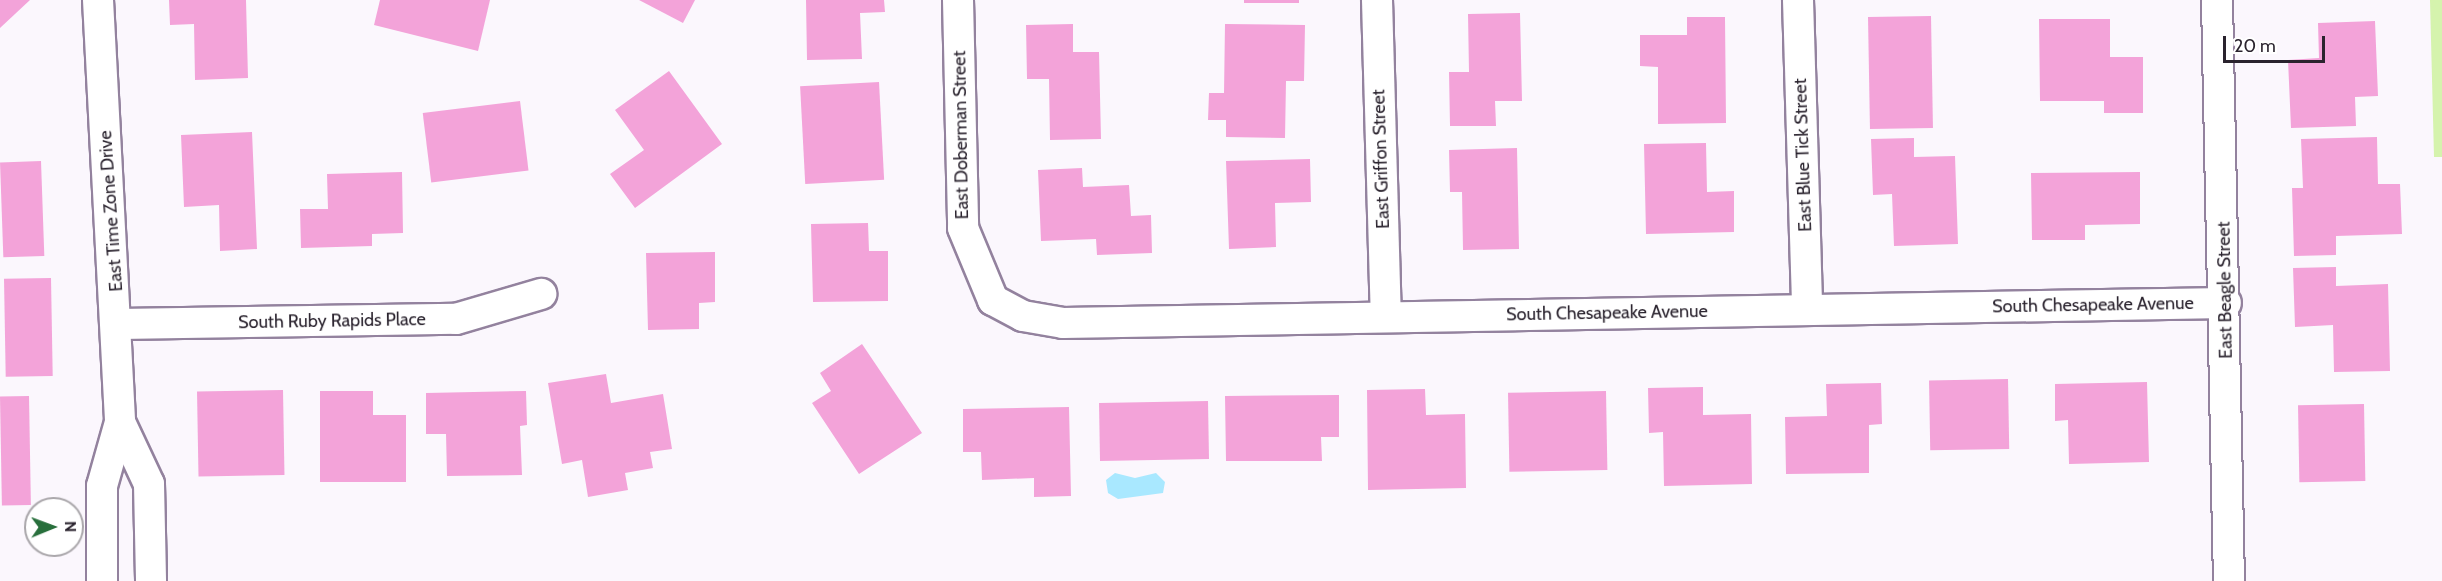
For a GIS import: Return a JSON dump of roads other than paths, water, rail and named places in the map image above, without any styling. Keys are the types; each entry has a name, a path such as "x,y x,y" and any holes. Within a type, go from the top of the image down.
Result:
{"street":[{"name":"East Time Zone Drive","path":"98,0 119,324 120,422 102,486 102,581"},
{"name":"East Doberman Street","path":"958,0 963,228 993,300"},
{"name":"East Griffon Street","path":"1377,0 1386,317"},
{"name":"East Blue Tick Street","path":"1798,0 1807,310"},
{"name":"East Beagle Street","path":"2217,0 2226,303 2229,581"},
{"name":"South Ruby Rapids Place","path":"119,324 456,319 541,294"},
{"name":"South Chesapeake Avenue","path":"993,300 1023,316 1063,323 2226,303"},
{"name":"East Time Zone Drive","path":"120,422 149,484 151,581"}],"water":[{"path":"1115,473 1135,478 1156,473 1165,482 1163,493 1118,499 1108,493 1106,480"}]}
